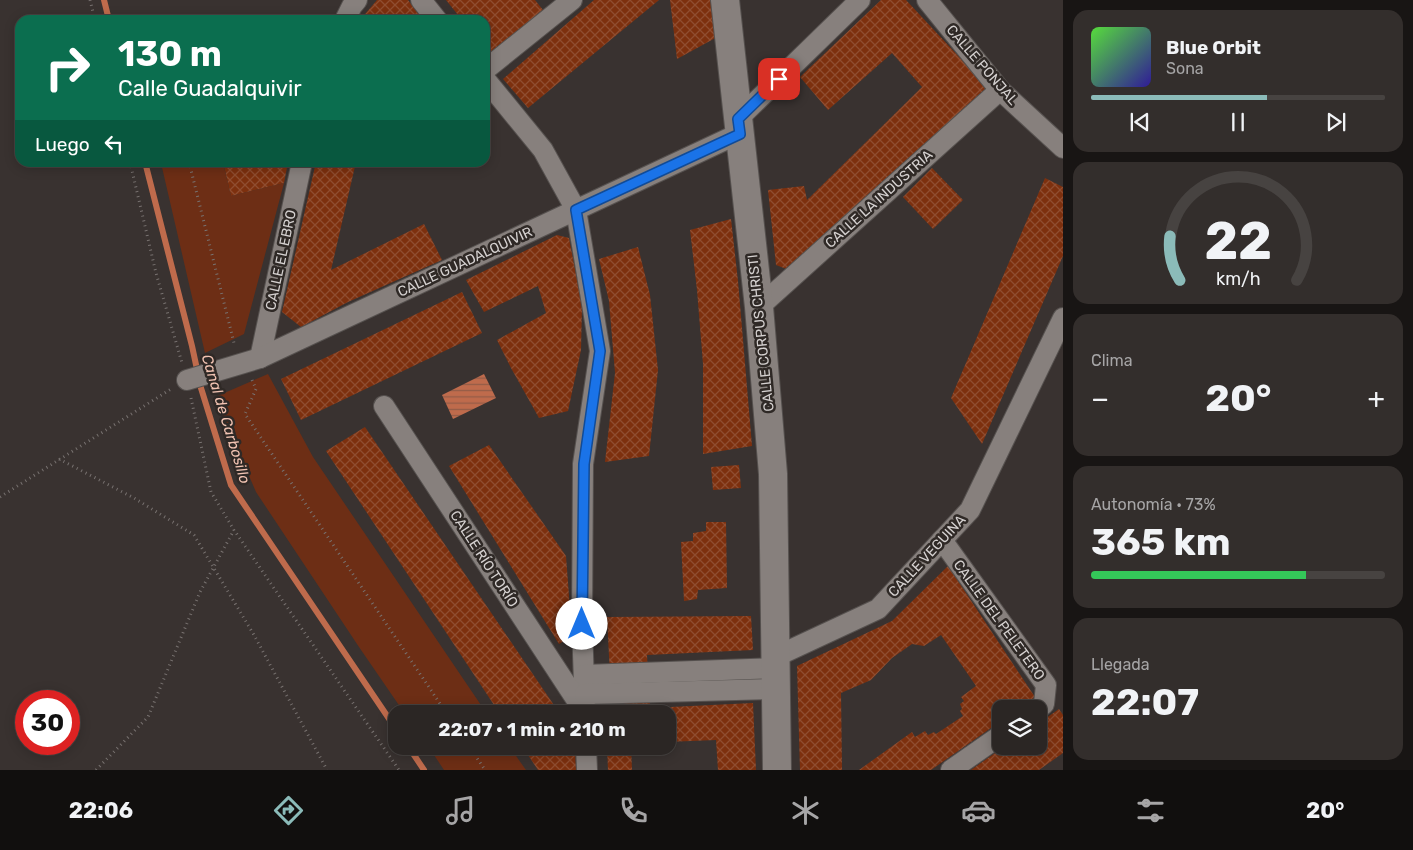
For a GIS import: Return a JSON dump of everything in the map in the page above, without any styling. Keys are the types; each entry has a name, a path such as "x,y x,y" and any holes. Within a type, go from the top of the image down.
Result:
{"main road":[{"name":"CALLE CORPUS CHRISTI","path":"725,0 758,307 773,474 777,770"}],"street":[{"path":"348,15 357,0"},
{"path":"421,0 433,15"},
{"path":"490,66 572,0"},
{"name":"CALLE GUADALQUIVIR","path":"187,380 260,358 576,210 739,126 860,0"},
{"name":"CALLE PONJAL","path":"927,0 1000,90 1063,148"},
{"path":"490,85 543,150 576,210 600,351 584,464 582,624 585,699 775,671"},
{"name":"CALLE LA INDUSTRIA","path":"758,307 1000,90"},
{"name":"CALLE EL EBRO","path":"260,358 301,167"},
{"name":"CALLE VEGUINA","path":"775,671 878,609 970,510 1063,318"},
{"name":"CALLE RÍO TORÍO","path":"384,406 585,699"},
{"name":"CALLE DEL PELETERO","path":"942,540 1046,685 1042,700"},
{"path":"951,770 992,741"},
{"path":"586,755 587,770"}],"path":[{"path":"90,0 94,15"},
{"path":"131,167 156,273 187,380 211,492 234,530 399,770"},
{"path":"191,167 234,343"},
{"path":"252,377 256,389 245,414 441,705"},
{"path":"0,497 187,380"},
{"path":"59,459 134,498 194,535 254,635 327,770"},
{"path":"96,770 148,717 200,592 234,530"},
{"path":"475,755 485,770"}],"shaded area":[{"path":"162,167 224,167 231,196 284,183 244,334 205,353"},
{"path":"268,374 313,457 481,705 399,705 256,492 215,397"},
{"path":"484,374 496,398 453,419 442,395"},
{"path":"434,755 515,755 526,770 444,770"}],"building":[{"path":"377,0 408,0 419,15 364,15"},
{"path":"446,0 535,0 543,10 491,54 490,15 458,15"},
{"path":"594,0 659,0 528,108 503,79"},
{"path":"670,0 714,0 719,36 677,59"},
{"path":"881,0 906,0 988,88 789,270 776,265 768,190 804,186 807,200 922,87 892,53 828,110 800,77"},
{"path":"224,167 287,167 284,183 231,196"},
{"path":"315,167 355,167 331,270 424,224 442,260 348,302 301,327 282,312"},
{"path":"932,168 963,200 933,229 903,197"},
{"path":"1045,178 1063,187 1063,256 982,444 951,398"},
{"path":"731,219 752,446 703,454 703,364 690,230"},
{"path":"557,235 569,238 582,305 581,350 568,411 539,418 497,340 546,313 538,286 484,312 466,280"},
{"path":"638,247 650,295 658,370 649,456 605,462 615,373 609,301 599,259"},
{"path":"462,292 482,333 301,420 281,379"},
{"path":"365,427 554,705 494,705 326,451"},
{"path":"489,445 566,556 572,636 559,644 449,466"},
{"path":"739,465 741,488 713,490 711,467"},
{"path":"706,522 726,522 727,588 698,590 697,599 684,601 681,542 693,541 693,533 706,531"},
{"path":"948,566 1035,697 1031,700 992,700 992,727 931,770 859,770 912,732 915,737 925,731 928,735 934,732 936,734 963,716 960,711 962,709 960,704 964,701 961,697 976,686 941,635 924,646 912,644 892,658 871,680 841,693 842,770 800,770 797,666 892,621"},
{"path":"751,616 753,650 647,655 650,705 612,705 607,617"},
{"path":"753,703 756,770 718,770 716,740 676,742 676,707"},
{"path":"1059,709 1063,715 1063,753 1039,770 971,770 992,755 1047,755 1047,717"},
{"path":"528,755 575,755 576,770 538,770"},
{"path":"607,755 631,755 632,770 608,770"}],"waterway":[{"name":"Canal de Carbosillo","path":"104,0 108,15"},
{"name":"Canal de Carbosillo","path":"146,167 201,388 231,485 388,717"},
{"name":"Canal de Carbosillo","path":"414,755 424,770"}],"route":[{"path":"582,624 584,464 600,351 576,210 740,134 738,119 779,79"}]}
